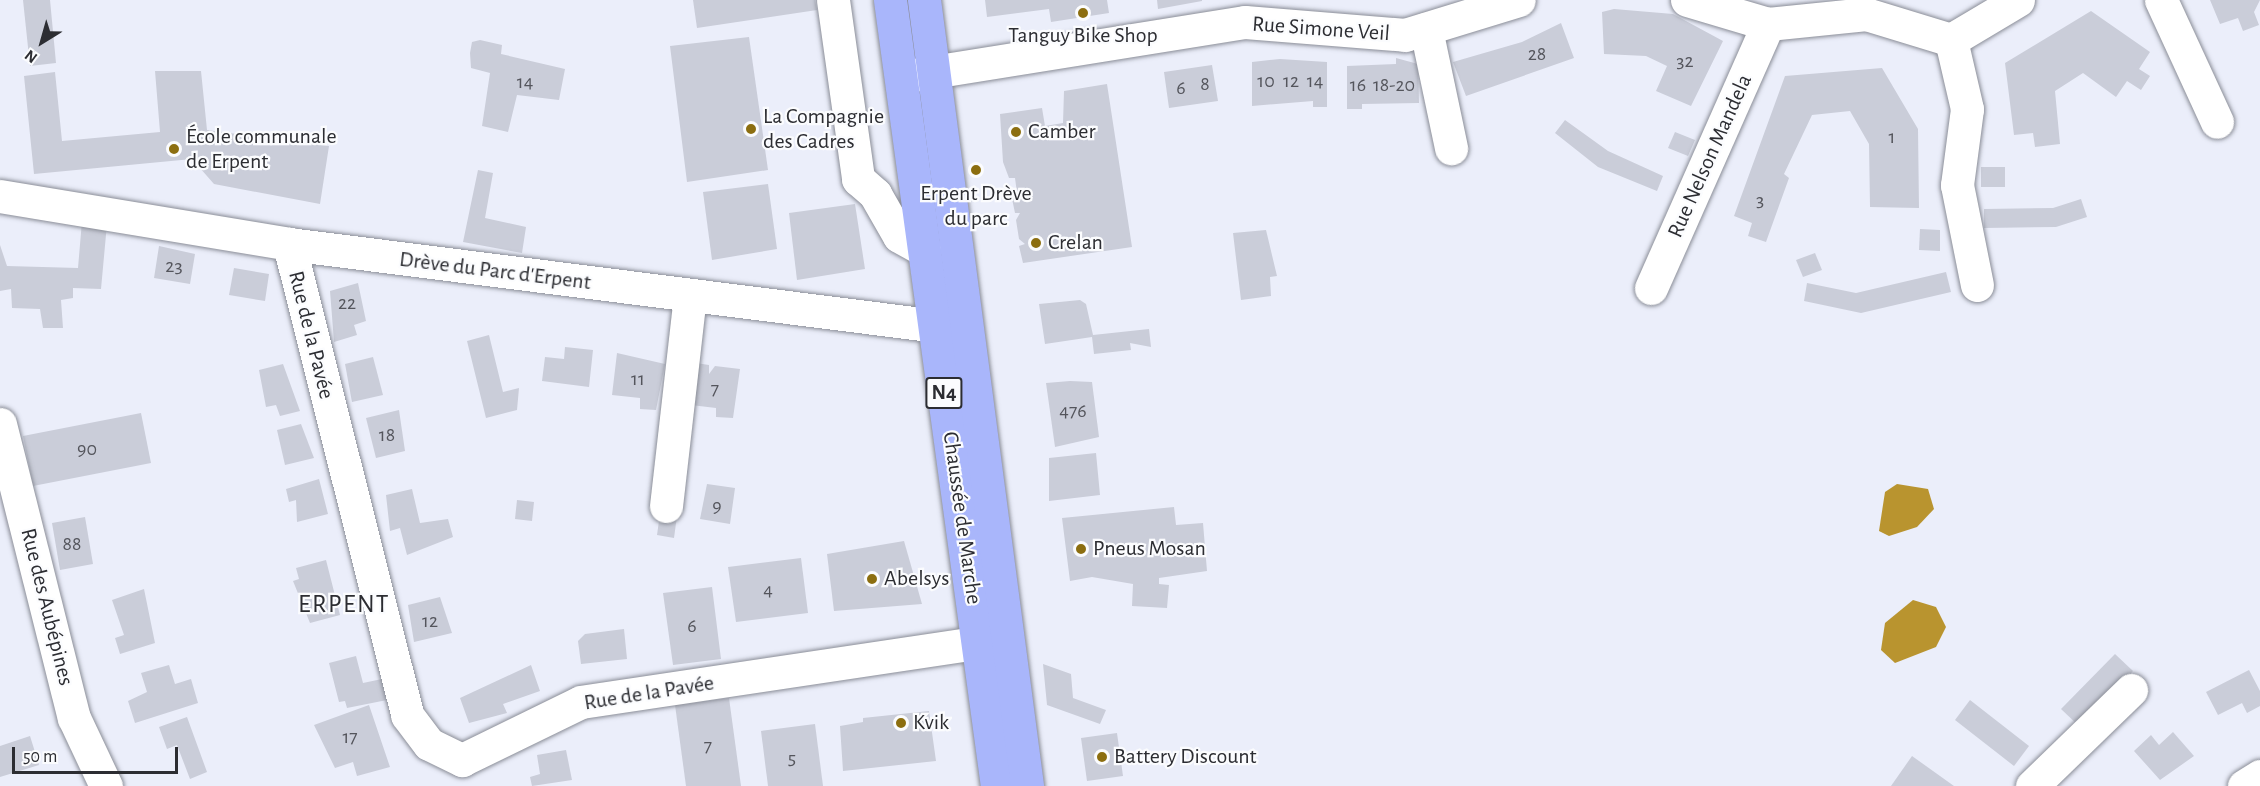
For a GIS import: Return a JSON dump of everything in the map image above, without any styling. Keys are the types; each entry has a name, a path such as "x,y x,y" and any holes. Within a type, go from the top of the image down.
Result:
{"main road":[{"name":"Chaussée de Marche","path":"890,0 935,327 994,641 1027,786"},
{"name":"Chaussée de Marche","path":"924,0 969,329 994,641 997,786"}],"street":[{"path":"833,0 858,179 875,194 899,236 924,250"},
{"name":"Rue Simone Veil","path":"901,78 1245,22 1405,35 1519,0"},
{"path":"1687,0 1768,24 1866,14 1951,40 2018,0"},
{"path":"2160,0 2217,122"},
{"name":"Rue Nelson Mandela","path":"1651,288 1768,24"},
{"path":"1426,29 1451,148"},
{"path":"1951,40 1967,109 1957,185 1977,285"},
{"name":"Drève du Parc d'Erpent","path":"8,201 289,244 935,327 969,329"},
{"name":"Rue de la Pavée","path":"289,244 407,715 429,744 462,760 581,702 994,641"},
{"path":"666,506 690,296"},
{"name":"Rue des Aubépines","path":"0,424 74,718 106,786"},
{"path":"2032,786 2131,690"},
{"path":"2244,786 2260,776"}],"shaded area":[{"path":"1897,484 1928,489 1934,509 1917,527 1889,536 1879,531 1885,492"},
{"path":"1913,600 1936,607 1946,627 1936,647 1895,663 1881,650 1885,623"}],"building":[{"path":"23,0 50,0 56,63 30,66"},
{"path":"693,0 815,0 817,10 697,28"},
{"path":"985,0 1107,0 1109,13 1051,22 1049,9 987,17"},
{"path":"1157,0 1202,0 1202,1 1158,9"},
{"path":"2210,0 2260,0 2254,12 2259,25 2243,31 2238,18 2220,24"},
{"path":"1614,9 1673,14 1723,41 1691,106 1656,91 1667,66 1646,56 1604,54 1602,12"},
{"path":"2091,11 2150,52 2139,69 2150,76 2141,90 2127,81 2116,97 2083,73 2055,91 2060,144 2035,147 2033,133 2014,135 2005,63"},
{"path":"1561,23 1574,58 1466,96 1453,62 1522,42"},
{"path":"749,37 768,170 687,182 670,46"},
{"path":"480,40 502,45 501,54 565,69 559,100 517,95 508,132 482,126 490,73 471,68 470,53 472,42"},
{"path":"1396,58 1418,64 1419,103 1362,104 1362,109 1347,109 1347,66 1396,64"},
{"path":"1280,59 1327,62 1327,107 1313,107 1313,101 1252,106 1252,62"},
{"path":"1212,65 1218,101 1169,108 1164,72"},
{"path":"1882,68 1918,129 1919,208 1870,207 1869,144 1850,111 1812,115 1784,174 1789,178 1766,242 1748,236 1752,223 1734,216 1785,76"},
{"path":"155,71 201,71 207,130 329,146 320,204 214,184 192,159 34,174 24,76 55,72 62,141 160,132"},
{"path":"1107,84 1132,247 1023,263 1019,246 1025,244 1019,239 1016,220 1020,213 1015,213 1011,194 1017,193 1015,178 1009,178 1003,162 1000,114 1042,108 1045,126 1063,123 1064,91"},
{"path":"1565,120 1608,151 1663,176 1657,191 1598,167 1555,133"},
{"path":"1675,132 1695,140 1688,156 1668,148"},
{"path":"1981,167 2005,167 2005,187 1981,187"},
{"path":"478,170 493,173 485,218 526,227 522,253 463,242"},
{"path":"768,184 777,249 712,260 703,192"},
{"path":"2081,199 2087,217 2056,227 1984,228 1984,209 2053,208"},
{"path":"855,204 865,269 797,280 789,213"},
{"path":"82,221 107,224 101,289 73,288 73,298 61,300 63,328 43,328 40,309 12,308 11,289 0,291 0,245 7,266 78,268"},
{"path":"1920,229 1940,230 1940,251 1919,250"},
{"path":"1266,230 1277,276 1270,277 1271,296 1241,300 1233,233"},
{"path":"159,246 195,254 190,284 154,278"},
{"path":"1815,253 1822,270 1803,277 1796,260"},
{"path":"234,268 269,274 265,301 229,295"},
{"path":"1946,272 1951,292 1861,313 1804,301 1807,283 1856,293"},
{"path":"358,283 366,321 354,325 357,335 334,342 330,291"},
{"path":"1080,300 1086,304 1093,335 1149,329 1151,347 1130,343 1131,350 1094,354 1092,337 1045,344 1039,304"},
{"path":"489,335 503,392 519,388 517,410 486,418 467,341"},
{"path":"565,347 593,350 589,387 542,381 545,357 564,359"},
{"path":"617,353 665,364 656,410 640,409 640,398 612,395"},
{"path":"373,357 383,395 352,402 345,364"},
{"path":"696,363 709,365 709,374 715,366 740,369 733,418 716,417 716,408 691,405"},
{"path":"283,364 300,411 280,416 276,405 266,407 259,370"},
{"path":"1092,382 1099,437 1055,447 1046,383"},
{"path":"399,410 405,451 376,458 366,418"},
{"path":"141,413 151,463 33,486 23,436"},
{"path":"301,424 314,458 285,465 277,430"},
{"path":"1096,453 1100,495 1049,501 1049,458"},
{"path":"319,479 328,514 297,522 296,500 289,502 286,489"},
{"path":"707,484 735,488 730,524 700,519"},
{"path":"412,489 420,523 448,519 453,537 407,555 400,528 390,531 386,495"},
{"path":"517,500 534,502 532,521 515,519"},
{"path":"1174,507 1176,525 1203,523 1207,571 1159,578 1159,584 1169,585 1167,608 1132,606 1133,584 1092,577 1070,581 1062,518"},
{"path":"660,514 677,516 674,538 657,535"},
{"path":"85,517 93,564 60,570 52,523"},
{"name":"Abelsys","path":"904,541 922,604 834,611 827,554"},
{"path":"801,558 808,613 736,622 728,567"},
{"path":"326,560 340,615 310,623 293,581 299,579 296,568"},
{"path":"712,587 721,659 673,665 663,593"},
{"path":"144,589 155,643 120,654 115,638 124,635 112,600"},
{"path":"440,597 452,633 414,642 408,605"},
{"path":"624,629 627,659 581,664 578,641 585,634"},
{"path":"2115,654 2133,671 2080,727 2061,709"},
{"path":"356,656 363,683 382,679 387,700 347,708 345,701 339,702 329,663"},
{"path":"1043,664 1071,674 1073,698 1106,710 1100,724 1047,705"},
{"path":"169,665 175,684 191,679 198,703 135,723 128,701 147,692 141,673"},
{"path":"531,665 540,691 503,704 507,713 469,723 460,698"},
{"path":"2249,670 2260,691 2260,706 2247,713 2242,703 2218,715 2206,692"},
{"path":"729,698 741,786 686,786 675,705"},
{"path":"1970,700 2029,746 2014,766 1955,720"},
{"path":"369,705 390,767 357,776 353,762 335,768 314,725"},
{"path":"929,711 936,761 843,771 840,726 863,722 863,718"},
{"path":"187,717 207,772 190,779 177,745 167,749 159,727"},
{"path":"815,724 823,786 768,786 761,731"},
{"path":"2173,732 2194,756 2160,780 2134,751 2151,735 2159,745"},
{"name":"Battery Discount","path":"1117,733 1123,776 1087,781 1081,738"},
{"path":"30,736 39,765 0,777 0,746"},
{"path":"566,750 572,780 532,786 530,777 540,774 537,755"},
{"path":"1912,756 1954,786 1891,786"}],"place":[{"name":"Tanguy Bike Shop","path":"1083,13"},
{"name":"La Compagnie des Cadres","path":"751,129"},
{"name":"Camber","path":"1016,132"},
{"name":"École communale de Erpent","path":"174,149"},
{"name":"Erpent Drève du parc","path":"976,170"},
{"name":"Crelan","path":"1036,243"},
{"name":"Pneus Mosan","path":"1081,549"},
{"name":"Abelsys","path":"872,579"},
{"name":"Kvik","path":"901,723"},
{"name":"Battery Discount","path":"1102,757"}],"district":[{"name":"ERPENT","path":"344,605"}]}
